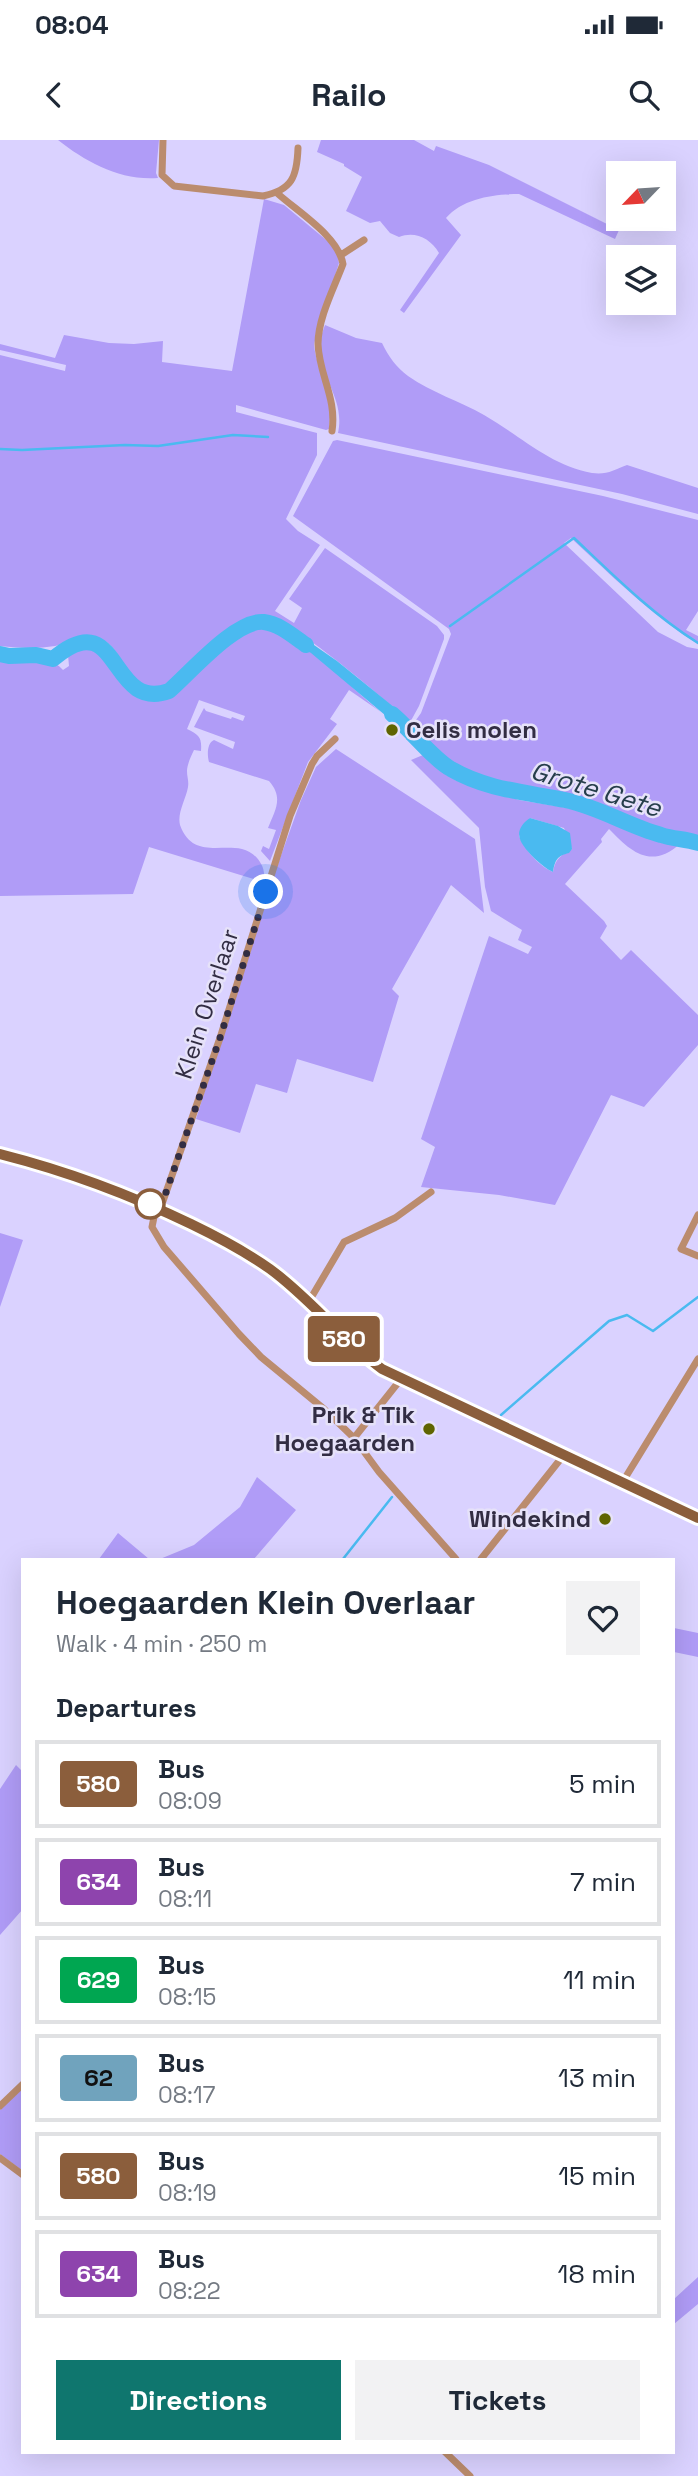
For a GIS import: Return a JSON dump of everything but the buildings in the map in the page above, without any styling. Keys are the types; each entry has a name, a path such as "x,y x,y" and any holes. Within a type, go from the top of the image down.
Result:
{"main road":[{"path":"0,1154 94,1181 214,1235 269,1268 347,1342 382,1369 698,1518"}],"street":[{"path":"163,140 162,174 174,186 263,196 284,190 297,166 298,148"},
{"path":"277,193 332,240 341,255 343,264 319,332 319,356 333,406 332,431"},
{"path":"341,255 364,240"},
{"name":"Klein Overlaar","path":"156,1207 163,1201 220,1038 290,816 312,764 335,739"},
{"path":"308,1303 344,1242 395,1218 430,1192"},
{"path":"156,1207 152,1220 154,1233 218,1311 261,1357 324,1409 354,1438 379,1472 455,1558"},
{"path":"698,1215 681,1249 698,1256"},
{"path":"622,1483 698,1359"},
{"path":"354,1438 401,1380"},
{"path":"482,1558 563,1456"},
{"path":"0,2106 21,2086"},
{"path":"0,2158 21,2174"},
{"path":"448,2454 470,2476"}],"shaded area":[{"path":"58,140 159,140 156,173 158,178 117,173 80,156"},
{"path":"321,140 414,140 434,151 436,146 489,165 606,224 606,231 619,231 615,239 519,194 490,196 470,202 446,218 461,235 404,313 400,310 439,253 422,237 399,237 390,233 380,221 370,223 346,211 362,177 344,164 317,152"},
{"path":"264,199 284,205 336,248 339,263 314,344 330,398 329,429 236,405 236,412 317,433 317,455 286,519 298,531 320,545 275,611 294,623 302,608 289,599 325,548 437,626 444,639 419,706 408,726 399,718 399,712 335,659 280,622 268,618 245,622 224,633 166,690 152,692 142,689 134,682 111,646 97,638 85,638 41,648 0,646 0,355 65,371 66,365 0,350 0,344 55,358 64,335 109,343 163,341 162,362 232,371"},
{"path":"325,325 356,338 382,343 393,361 408,376 484,415 563,464 592,473 610,472 627,465 698,488 698,514 622,494 338,433 338,408 320,353 320,341"},
{"path":"333,441 603,496 698,520 698,611 686,630 698,636 698,644 648,607 571,538 564,543 658,632 687,647 698,649 698,839 673,831 645,827 593,801 522,790 473,777 446,760 411,727 421,713 451,634 449,629 293,516"},
{"path":"263,626 278,631 309,650 381,712 349,690 330,719 337,724 308,762 270,861 261,851 263,846 269,849 276,830 268,828 277,804 274,787 269,781 209,762 208,750 214,740 233,749 235,742 194,727 204,708 231,719 232,717 243,721 245,716 199,700 187,729 199,737 201,751 194,750 188,763 188,787 180,825 185,835 199,846 242,849 252,853 260,861 264,871 263,882 149,847 133,894 0,896 0,658 42,660 63,670 69,666 68,655 74,650 100,650 133,693 152,699 168,697 238,633"},
{"path":"336,749 475,839 484,913 451,885 392,989 399,996 373,1082 297,1059 287,1093 256,1084 240,1133 196,1119 265,900 301,800 316,767"},
{"path":"423,755 455,780 519,800 598,813 636,834 680,844 670,852 651,857 634,851 609,829 601,839 602,842 565,884 604,921 607,926 600,938 621,960 631,950 698,1015 698,1045 644,1107 611,1095 555,1205 499,1195 421,1187 435,1147 421,1139 489,936 528,954 532,947 518,940 522,930 491,911 485,887 479,828 411,760","holes":["530,818 564,828 572,849 559,858 553,872 533,857 519,836"]},
{"path":"0,1233 23,1240 0,1307"},
{"path":"257,1477 296,1510 255,1558 162,1558 194,1545 240,1507"},
{"path":"118,1533 148,1558 100,1558"},
{"path":"675,1628 698,1633 698,1657 675,1652"},
{"path":"16,1765 21,1770 21,1911 0,1935 0,1789"},
{"path":"21,2090 21,2170 0,2154 0,2110"},
{"path":"698,2277 698,2304 675,2323 675,2298"}],"water":[{"path":"291,629 337,661 400,712 399,718 408,726 404,731 311,653 289,638"},
{"path":"411,727 446,760 437,768 406,739 406,733"},
{"path":"530,818 558,826 570,833 572,849 557,859 553,872 535,859 522,844 520,828"}],"waterway":[{"path":"0,449 158,446 233,435 268,437"},
{"path":"450,626 574,538 649,607 698,643"},
{"name":"Grote Gete","path":"0,654 36,655 53,659 75,645 91,643 104,649 123,675 135,687 149,694 169,691 227,638 253,623 276,625 306,645"},
{"name":"Grote Gete","path":"392,714 437,759 479,782 578,803 649,831 698,843"},
{"name":"Klein Overlaar","path":"501,1415 609,1321 627,1315 653,1331 698,1297"},
{"name":"Klein Overlaar","path":"344,1558 392,1497"}],"bus line":[{"name":"580","path":"0,1154 94,1181 214,1235 269,1268 295,1289 347,1342 382,1369 698,1518"}],"place":[{"name":"Celis molen","path":"392,730"},
{"name":"Prik & Tik Hoegaarden","path":"429,1429"},
{"name":"Windekind","path":"605,1519"}],"route":[{"path":"150,1204 156,1207 163,1201 220,1038 266,892"}]}
